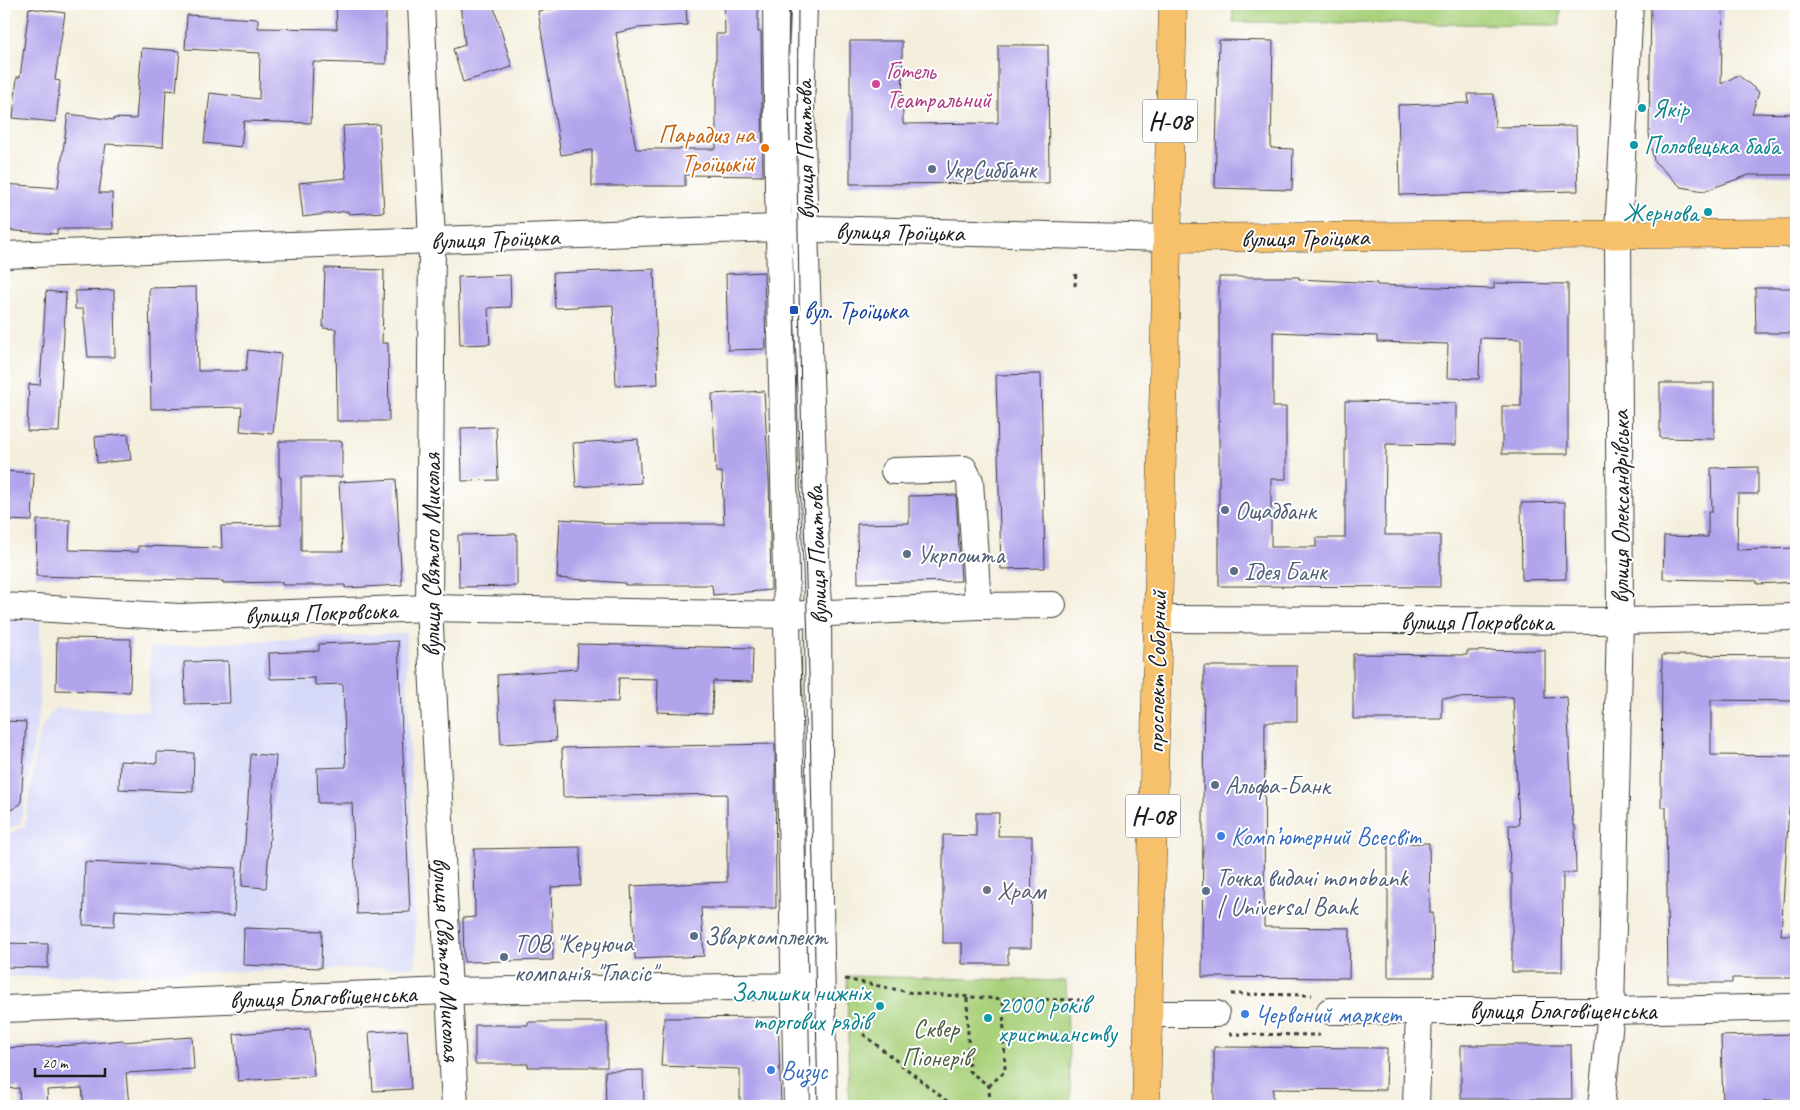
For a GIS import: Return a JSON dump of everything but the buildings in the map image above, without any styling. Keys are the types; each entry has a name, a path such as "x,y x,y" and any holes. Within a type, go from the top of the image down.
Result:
{"main road":[{"name":"проспект Соборний","path":"1164,4 1167,238"},
{"name":"проспект Соборний","path":"1146,1106 1173,4"},
{"name":"вулиця Троїцька","path":"1167,238 1796,233"}],"street":[{"name":"вулиця Святого Миколая","path":"421,4 432,240 428,608 455,1106"},
{"name":"вулиця Поштова","path":"776,4 818,612 824,1106"},
{"name":"вулиця Поштова","path":"797,1106 787,615 792,228 801,111 804,4"},
{"name":"вулиця Олександрівська","path":"1600,1106 1611,1010 1620,622 1618,234 1630,4"},
{"name":"вулиця Троїцька","path":"4,255 792,228 1167,238"},
{"path":"894,471 964,469 970,481 978,606"},
{"name":"вулиця Покровська","path":"4,606 179,617 428,608 787,615 818,612 978,606 1053,606"},
{"name":"вулиця Покровська","path":"1158,619 1620,622 1796,617"},
{"name":"вулиця Благовіщенська","path":"4,1009 448,990 794,987 822,980"},
{"name":"вулиця Благовіщенська","path":"1330,1011 1796,1007"},
{"path":"1416,1106 1420,1011"},
{"path":"1148,1014 1223,1014"}],"path":[{"path":"1075,286 1076,270"},
{"path":"822,980 913,993 967,998 1080,1000"},
{"path":"1324,995 1330,1011 1322,1034 1223,1014 1324,995"},
{"path":"967,998 969,1071 989,1086"},
{"path":"990,1106 989,1086 1005,1071 1002,999"},
{"path":"863,1034 953,1106"}],"shaded area":[{"path":"4,619 40,621 39,712 21,823 4,831"},
{"path":"406,633 416,967 4,977 4,836 25,826 37,744 43,725 55,708 148,711 151,647"}],"green space":[{"path":"1233,4 1560,4 1560,25 1233,22"},
{"name":"Сквер Піонерів","path":"847,976 1066,981 1071,1106 849,1106"}],"tram line":[{"path":"789,4 790,141"},
{"path":"798,4 797,175 802,456 809,674 818,1106"},
{"path":"801,656 802,696"}],"place":[{"name":"Готель Театральний","path":"876,84"},
{"name":"Якір","path":"1642,108"},
{"name":"Половецька баба","path":"1634,145"},
{"name":"Парадиз на Троїцькій","path":"765,148"},
{"name":"УкрСиббанк","path":"932,169"},
{"name":"Жернова","path":"1708,212"},
{"name":"вул. Троїцька","path":"794,310"},
{"name":"Ощадбанк","path":"1225,510"},
{"name":"Укрпошта","path":"907,554"},
{"name":"Ідея Банк","path":"1234,571"},
{"name":"Альфа-Банк","path":"1215,785"},
{"name":"Комп’ютерний Всесвіт","path":"1221,836"},
{"name":"Храм","path":"987,890"},
{"name":"Точка видачі monobank | Universal Bank","path":"1206,891"},
{"name":"Зваркомплект","path":"694,936"},
{"name":"ТОВ \"Керуюча компанія \"Гласіс\"","path":"504,957"},
{"name":"Залишки нижніх торгових рядів","path":"880,1006"},
{"name":"Червоний маркет","path":"1245,1014"},
{"name":"2000 років христианству","path":"988,1018"},
{"name":"Визус","path":"771,1070"}]}
